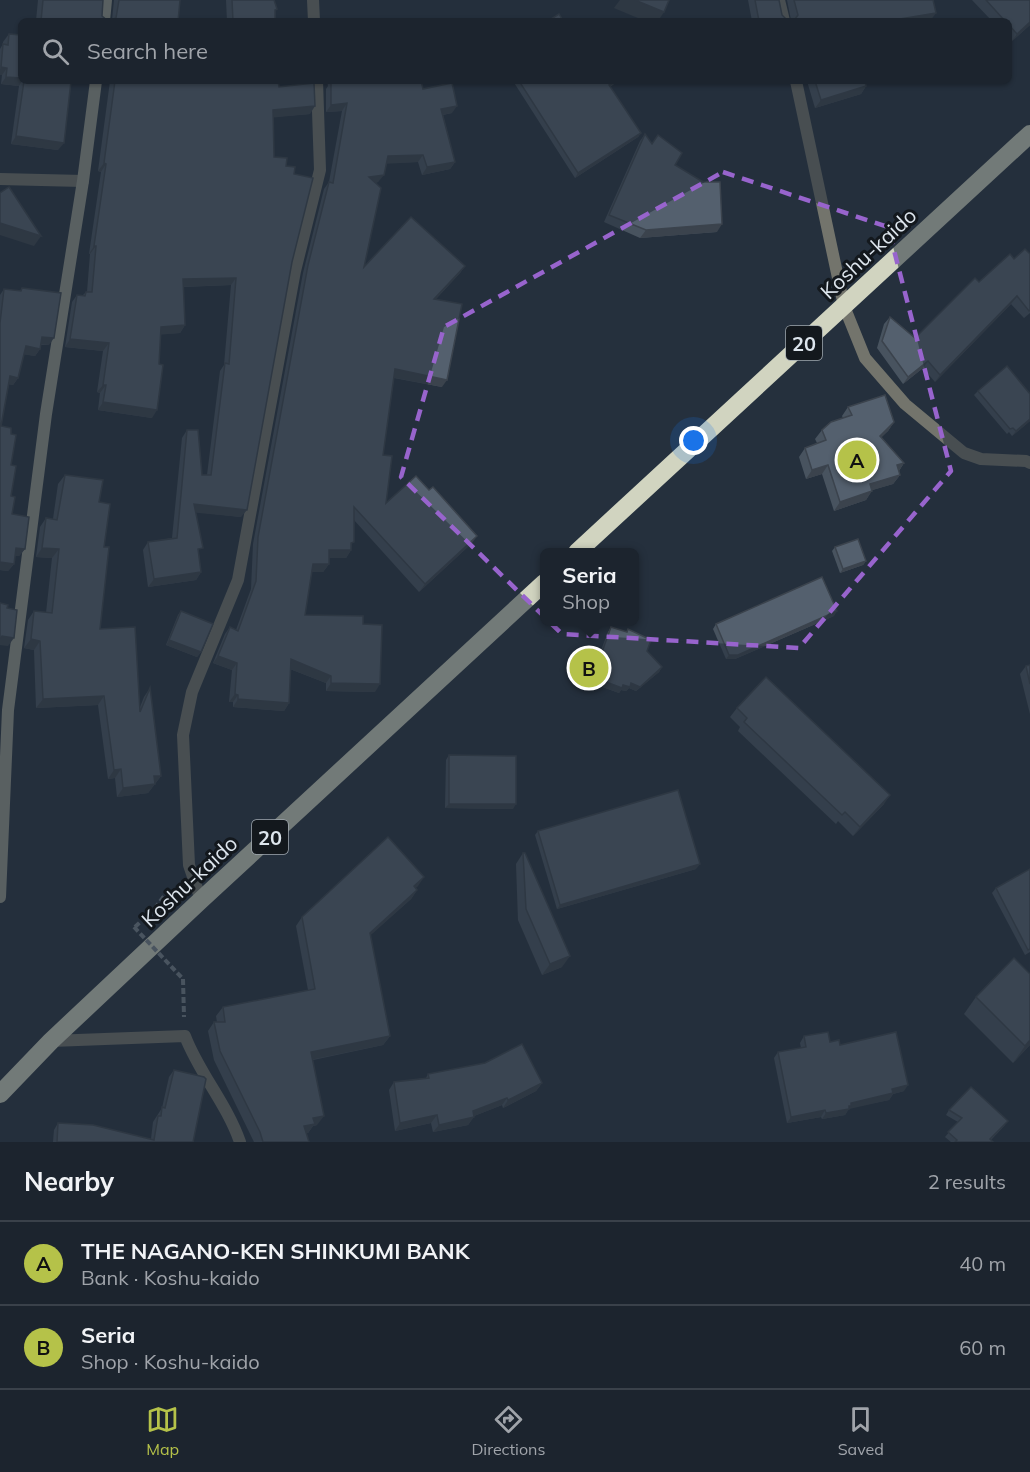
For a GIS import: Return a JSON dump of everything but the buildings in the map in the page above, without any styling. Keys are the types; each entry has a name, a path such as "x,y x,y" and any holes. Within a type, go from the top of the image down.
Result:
{"highway":[{"name":"Koshu-kaido","path":"581,548 1030,134"},
{"name":"Koshu-kaido","path":"0,1094 51,1041 201,900 540,587"}],"street":[{"path":"104,18 106,0"},
{"path":"313,0 314,18"},
{"path":"779,0 782,18"},
{"path":"0,897 8,710 45,414 83,181 96,84"},
{"path":"201,900 189,865 183,735 192,692 238,580 295,271 320,170 317,84"},
{"path":"797,84 844,306 865,358 905,404 964,453 981,459 1030,463"},
{"path":"1,179 83,181"},
{"path":"51,1041 185,1036 191,1052 223,1104 240,1142"}],"path":[{"path":"165,895 155,908 134,927 183,979 185,1036"}],"highlighted area":[{"path":"723,172 888,227 951,471 799,648 562,634 401,477 444,327"}],"place":[{"name":"THE NAGANO-KEN SHINKUMI BANK","path":"857,460"},
{"name":"Seria","path":"589,668"}]}
